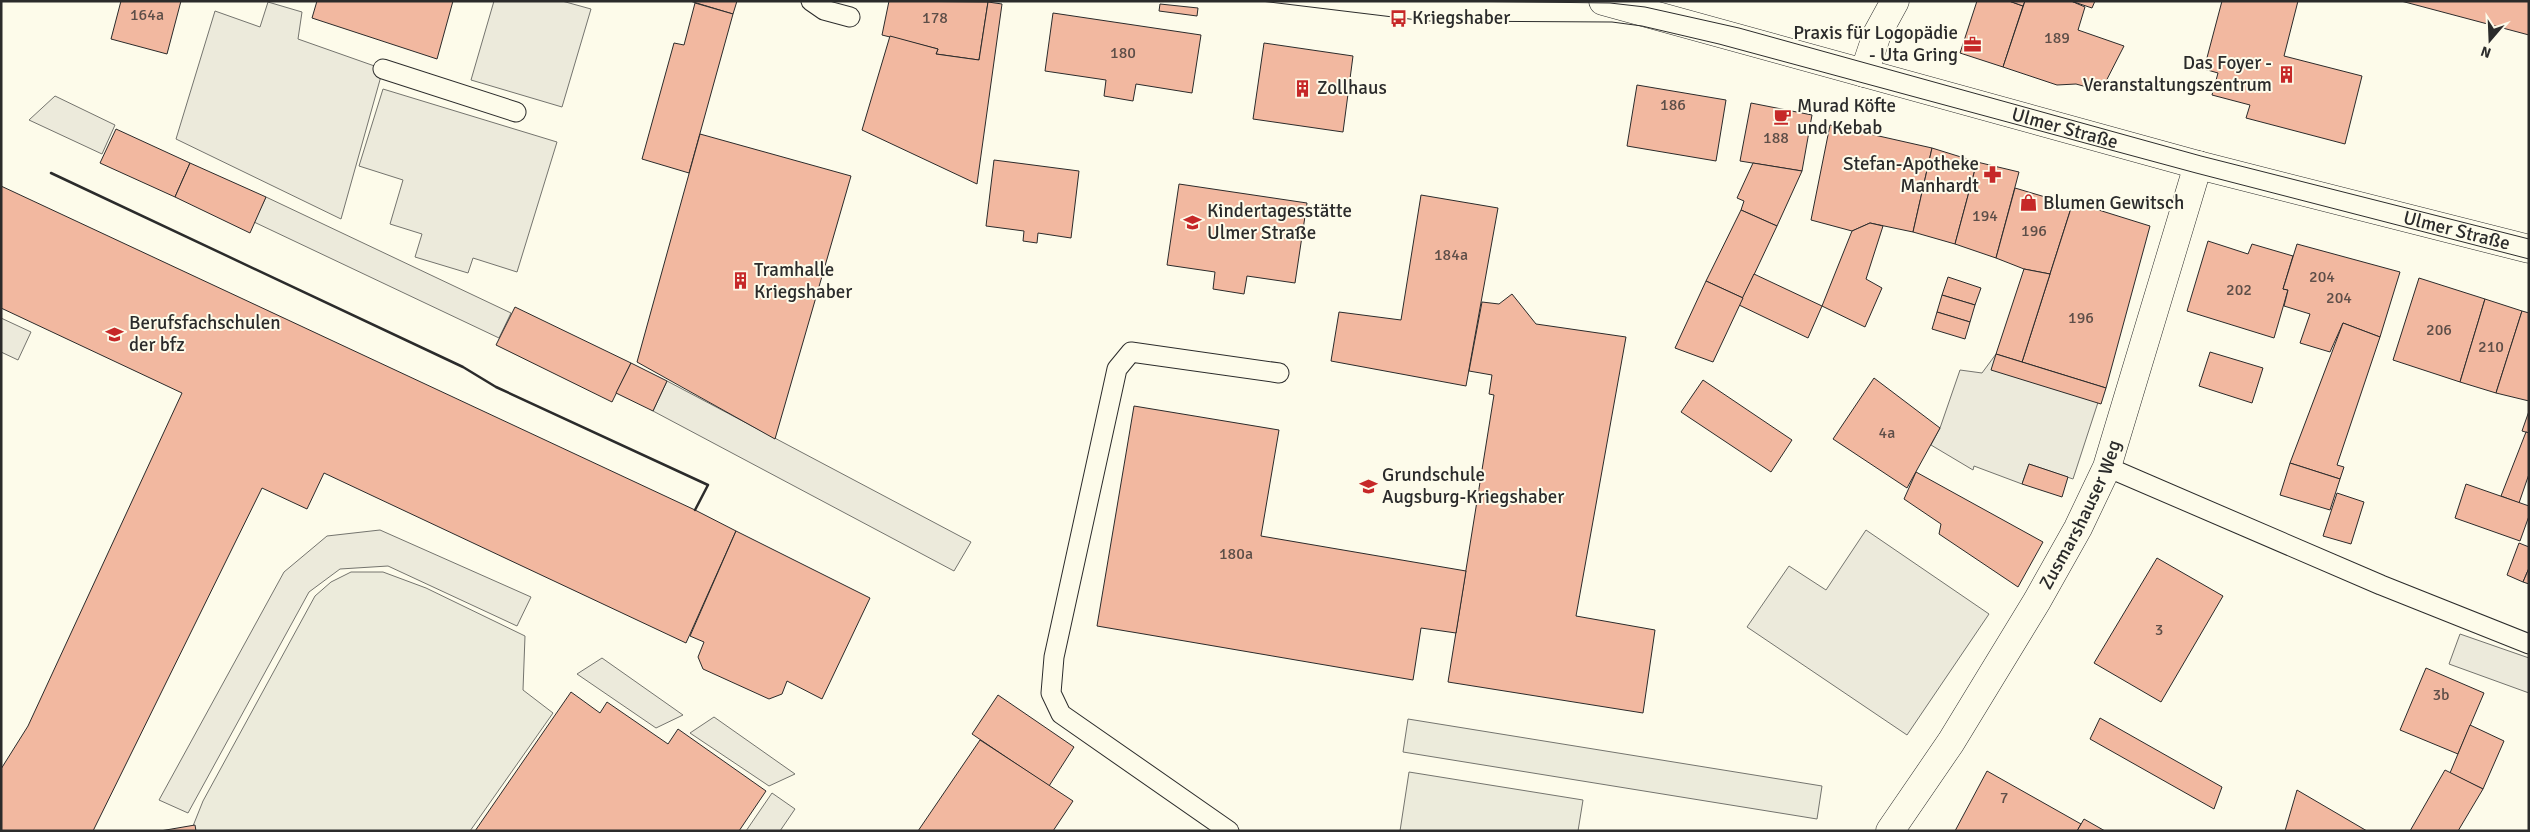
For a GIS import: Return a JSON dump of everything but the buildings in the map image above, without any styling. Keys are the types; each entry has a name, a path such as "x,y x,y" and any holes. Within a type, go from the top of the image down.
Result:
{"street":[{"name":"Ulmer Straße","path":"1603,1 2198,165 2529,249"},
{"path":"1864,73 1877,34 1895,1"},
{"name":"Zusmarshauser Weg","path":"1890,831 1951,742 2037,601 2078,528 2107,467 2198,165"}],"lane":[{"path":"810,1 824,10 850,17"},
{"path":"383,69 516,112"},
{"path":"1229,831 1061,714 1050,693 1053,666 1117,368 1131,352 1279,373"},
{"path":"2107,467 2381,586 2529,644"}],"shaded area":[{"path":"494,1 562,1 591,9 562,107 471,80"},
{"path":"268,2 302,12 298,39 383,69 341,219 176,139 215,11 260,27"},
{"path":"383,89 557,142 517,272 473,258 468,273 415,257 422,234 390,224 403,180 359,166"},
{"path":"55,96 115,125 102,154 29,120"},
{"path":"266,197 511,313 499,338 254,222"},
{"path":"1,318 31,332 18,360 1,352"},
{"path":"1996,354 2103,387 2073,479 2029,464 2022,484 1974,466 1973,470 1931,445 1940,428 1960,370 1982,373"},
{"path":"667,381 971,542 954,571 653,411"},
{"path":"380,530 531,597 517,626 388,566 340,569 309,592 188,813 159,800 284,572 327,536"},
{"path":"1866,530 1989,614 1907,735 1747,627 1789,566 1826,590"},
{"path":"351,572 383,572 426,588 525,636 523,690 553,713 470,831 191,831 203,801 315,596 331,582"},
{"path":"2460,634 2529,658 2529,693 2449,664"},
{"path":"602,658 683,715 656,728 577,674"},
{"path":"714,717 795,774 769,786 690,733"},
{"path":"1408,719 1822,786 1817,819 1403,752"},
{"path":"1409,772 1583,800 1578,831 1400,831"},
{"path":"772,793 795,809 780,831 746,831"}],"tram line":[{"path":"1261,1 1426,21 1612,22 1642,26 1719,44 2196,173 2529,259"},
{"path":"1450,1 1610,3 1645,7 1739,28 2201,156 2529,239"}],"wall":[{"path":"51,173 463,367 496,387 708,485 695,510"}],"place":[{"name":"Kriegshaber","path":"1398,18"},
{"name":"Praxis für Logopädie - Uta Gring","path":"1972,44"},
{"name":"Das Foyer - Veranstaltungszentrum","path":"2286,74"},
{"name":"Zollhaus","path":"1303,88"},
{"name":"Murad Köfte und Kebab","path":"1783,117"},
{"name":"Stefan-Apotheke Manhardt","path":"1993,175"},
{"name":"Blumen Gewitsch","path":"2029,203"},
{"name":"Kindertagesstätte Ulmer Straße","path":"1193,222"},
{"name":"Tramhalle Kriegshaber","path":"740,281"},
{"name":"Berufsfachschulen der bfz","path":"115,334"},
{"name":"Grundschule Augsburg-Kriegshaber","path":"1368,486"}]}
